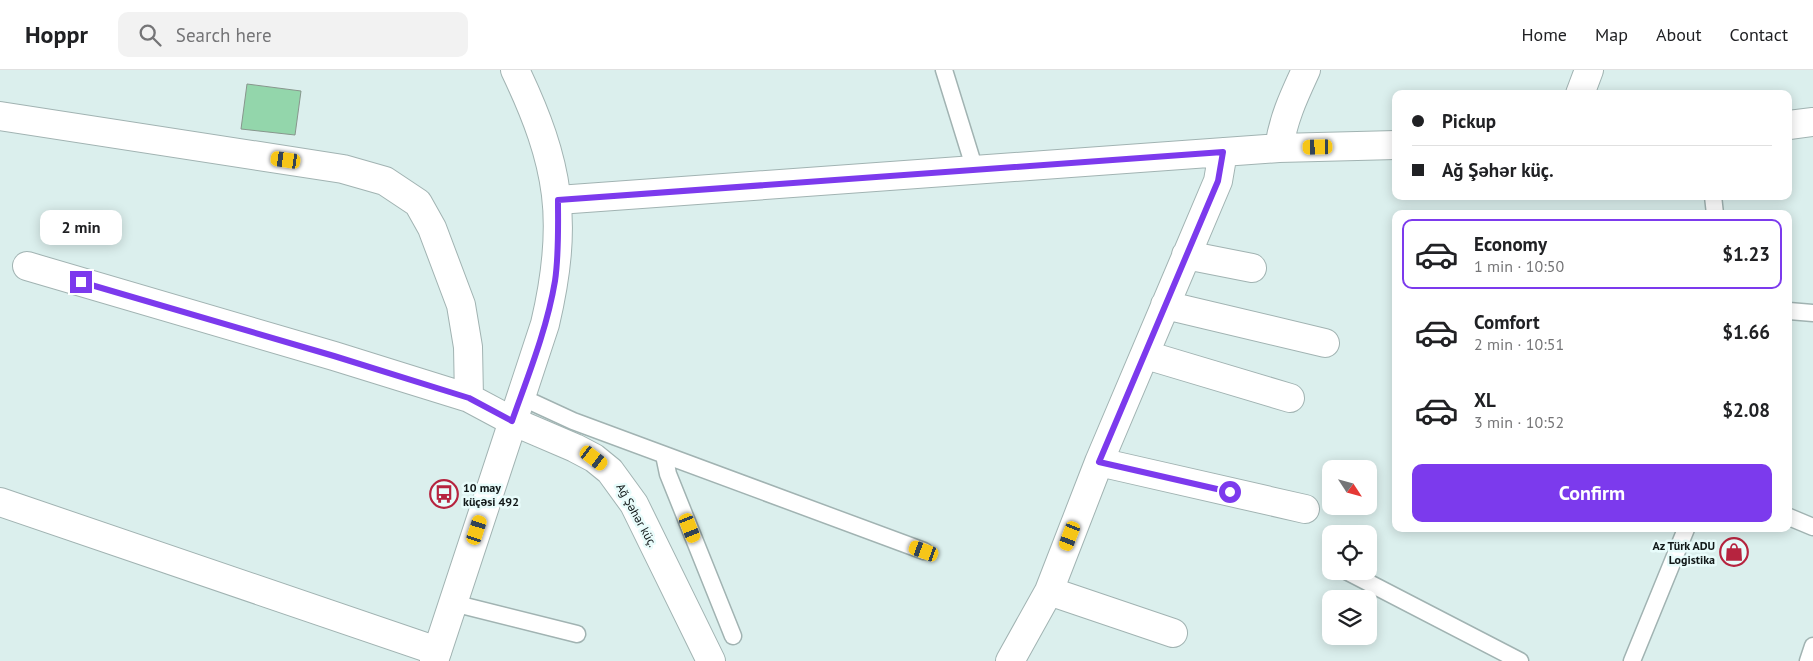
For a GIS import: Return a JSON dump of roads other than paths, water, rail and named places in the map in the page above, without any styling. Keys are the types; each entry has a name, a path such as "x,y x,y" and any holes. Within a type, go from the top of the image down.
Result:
{"street":[{"path":"1279,148 1282,127 1289,106 1306,70"},
{"path":"1582,90 1589,70"},
{"path":"0,502 436,656 545,324 555,282 559,239 558,200 550,156 519,71"},
{"path":"0,116 343,169 385,181 418,203 432,228 461,305 468,347 469,398"},
{"path":"558,200 1279,148 1392,145"},
{"path":"1010,661 1049,591 1099,462 1146,355 1165,305 1218,181 1223,152"},
{"path":"1186,255 1252,268"},
{"name":"Ağ Şəhər küç.","path":"27,266 334,356 469,398 516,409 610,471 634,504 708,660"},
{"path":"1165,305 1325,343"},
{"path":"1146,355 1290,398"},
{"path":"1099,462 1305,509"},
{"path":"1049,591 1173,633"}],"lane":[{"path":"944,70 975,170"},
{"path":"1792,311 1813,313"},
{"path":"516,409 573,422 924,551"},
{"path":"664,455 668,474 733,636"},
{"path":"1792,518 1813,527"},
{"path":"1632,661 1685,532"},
{"path":"1363,580 1520,661"},
{"path":"453,603 577,634"},
{"path":"1808,661 1813,646"}],"place":[{"name":"10 may küçəsi 492","path":"444,494"},
{"name":"Az Türk ADU Logistika","path":"1734,552"}]}
